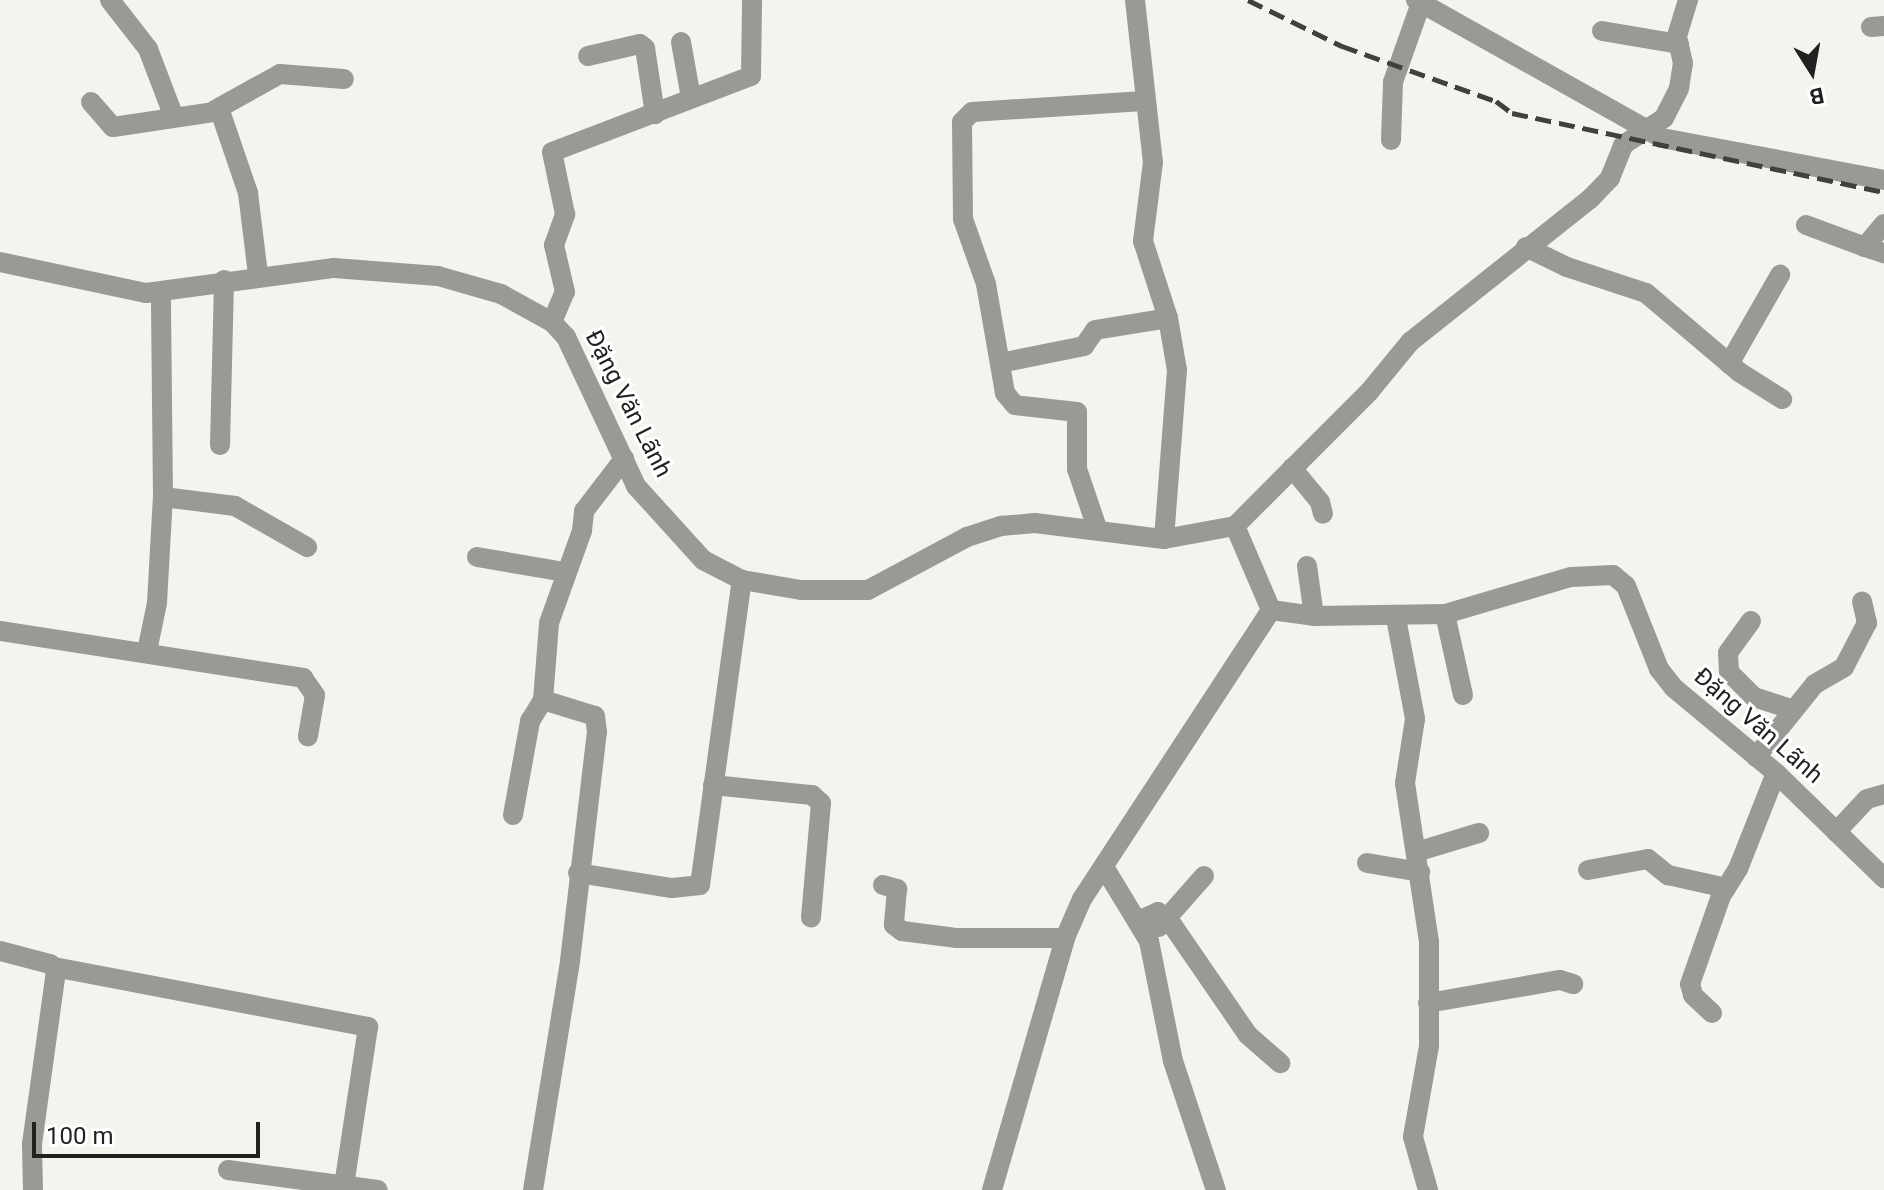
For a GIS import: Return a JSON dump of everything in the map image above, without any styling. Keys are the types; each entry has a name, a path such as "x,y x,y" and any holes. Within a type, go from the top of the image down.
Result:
{"street":[{"path":"110,0 148,49 174,117"},
{"path":"552,322 565,292 554,245 565,214 552,152 655,114 754,72 752,0"},
{"path":"1135,0 1153,162 1143,241 1168,318 1177,370 1164,539"},
{"path":"992,1190 1065,938 1104,867 1271,610 1235,526 1369,392 1410,342 1599,191 1623,145 1650,129 1671,108 1679,88 1679,25 1688,0"},
{"path":"1391,140 1393,82 1418,2 1541,74 1662,138 1884,180"},
{"path":"1602,31 1679,44"},
{"path":"681,42 691,98"},
{"path":"588,56 640,44 645,48 655,114"},
{"path":"91,102 113,127 215,110 280,74 344,79"},
{"path":"1097,528 1077,469 1077,412 1015,405 1005,393 986,284 963,219 964,117 972,112 1144,101"},
{"path":"215,110 224,116 248,193 258,274"},
{"path":"1806,225 1875,250 1884,224"},
{"path":"1526,247 1646,293 1729,364 1782,399"},
{"name":"Đặng Văn Lãnh","path":"0,262 161,294 258,274 334,268 438,276 501,294 552,322 566,337 636,486 703,560 742,580 849,593 868,590 967,537 1001,526 1097,528 1164,539 1235,526"},
{"path":"1729,364 1780,275"},
{"path":"220,445 224,280"},
{"path":"147,651 157,603 163,497 161,294"},
{"path":"1000,363 1084,346 1095,330 1168,318"},
{"path":"513,815 530,721 543,700 549,623 584,511 624,459"},
{"path":"1292,468 1320,502 1323,514"},
{"path":"163,497 235,506 307,547"},
{"path":"477,557 565,572"},
{"path":"1307,566 1314,616"},
{"name":"Đặng Văn Lãnh","path":"1271,610 1314,616 1396,618 1445,614 1571,577 1613,575 1626,586 1669,682 1706,720 1776,773 1884,878"},
{"path":"578,873 672,888 700,885 742,580"},
{"path":"1756,757 1815,684 1844,667 1867,623 1862,602"},
{"path":"1445,614 1463,695"},
{"path":"1396,618 1415,719 1405,783 1429,942 1429,1046 1413,1137 1428,1190"},
{"path":"1751,621 1728,653 1729,672 1754,697 1794,710"},
{"path":"0,631 147,651 189,664 310,681 315,695 308,736"},
{"path":"533,1190 597,718 543,700"},
{"path":"1712,1013 1693,995 1690,984 1726,888 1776,773"},
{"path":"713,785 812,795 821,803 811,918"},
{"path":"1836,832 1867,799 1884,794"},
{"path":"1367,863 1418,862 1479,833"},
{"path":"1588,870 1648,859 1668,875 1726,888"},
{"path":"1104,867 1149,941 1173,1061 1216,1190"},
{"path":"1149,941 1165,918 1204,876"},
{"path":"883,885 897,889 894,925 902,931 956,938 1065,938"},
{"path":"1138,921 1158,912 1165,918 1248,1035 1280,1063"},
{"path":"0,951 54,967 368,1027 344,1186"},
{"path":"33,1190 32,1144 54,967"},
{"path":"1428,1003 1560,980 1573,984"},
{"path":"228,1170 378,1190"}],"railway":[{"path":"1248,0 1342,46 1496,101 1512,113 1884,192"}]}
